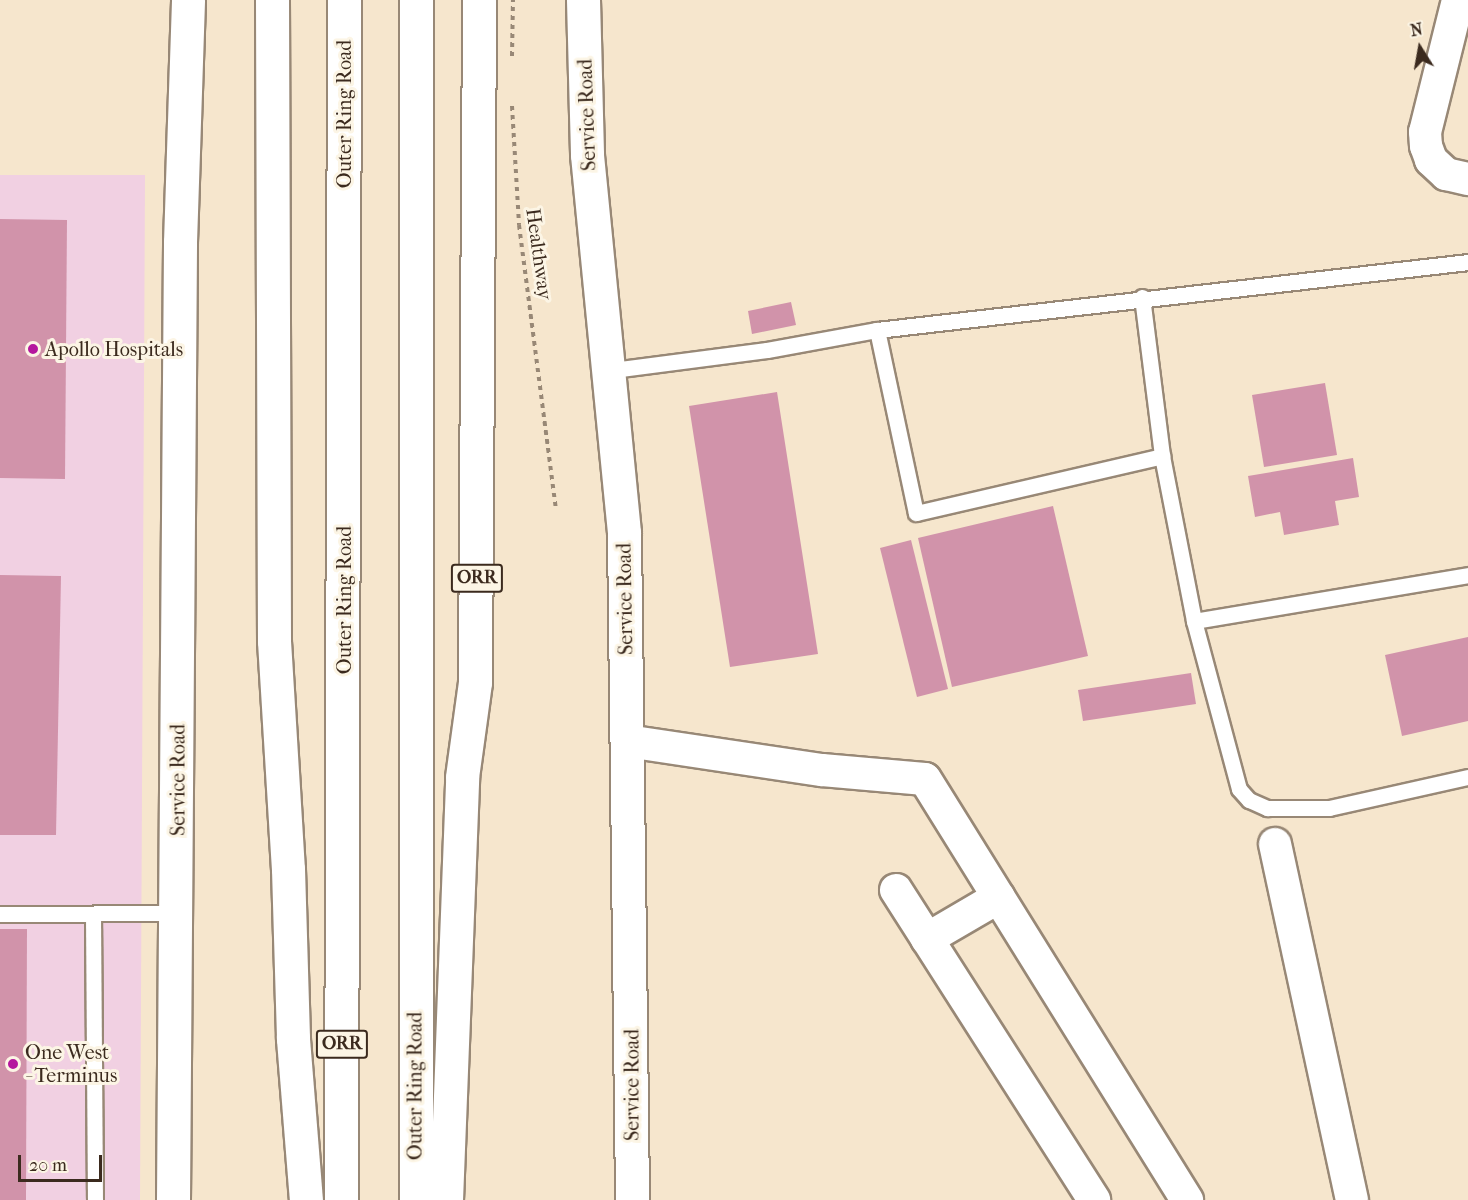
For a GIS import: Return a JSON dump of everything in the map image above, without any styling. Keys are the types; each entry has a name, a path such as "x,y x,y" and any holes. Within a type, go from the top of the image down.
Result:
{"main road":[{"name":"Service Road","path":"173,1200 180,242 188,0"},
{"name":"ORR","path":"272,0 274,641 293,1039 306,1200"},
{"name":"Outer Ring Road","path":"340,1200 344,0"},
{"name":"Outer Ring Road","path":"416,0 416,1200"},
{"name":"ORR","path":"446,1200 462,777 475,682 479,0"},
{"name":"Service Road","path":"583,0 587,155 605,371 624,533 632,1200"}],"street":[{"path":"1458,0 1425,132 1426,146 1431,160 1446,174 1468,179"},
{"path":"627,741 822,770 925,779 1188,1200"},
{"path":"1275,844 1352,1200"},
{"path":"896,890 1094,1200"},
{"path":"927,939 999,897"}],"lane":[{"path":"605,371 766,350 877,330 1142,297 1468,262"},
{"path":"1142,297 1161,456 1194,621 1239,789 1249,800 1266,808 1329,808 1468,777"},
{"path":"877,330 916,513 1161,456"},
{"path":"1194,621 1468,575"},
{"path":"0,914 176,913"},
{"path":"93,914 95,1200"}],"path":[{"path":"512,60 513,0"},
{"name":"Healthway","path":"511,96 519,225 556,510"}],"shaded area":[{"path":"0,175 145,175 140,1200 0,1200"}],"building":[{"name":"Apollo Hospitals","path":"0,219 67,220 65,479 0,478"},
{"path":"791,302 796,325 752,334 748,311"},
{"path":"1325,383 1337,455 1264,467 1252,395"},
{"path":"777,392 818,654 730,667 689,406"},
{"path":"1353,458 1359,497 1335,501 1339,525 1284,535 1280,512 1255,517 1248,476"},
{"path":"1053,506 1088,656 952,687 918,538"},
{"path":"911,540 948,689 917,697 880,548"},
{"path":"0,575 61,576 56,835 0,835"},
{"path":"1468,637 1468,721 1402,736 1385,655"},
{"path":"1191,673 1196,704 1083,721 1078,690"},
{"name":"One West - Terminus","path":"0,929 27,929 26,1200 0,1200"}],"place":[{"name":"Apollo Hospitals","path":"33,349"},
{"name":"One West - Terminus","path":"13,1064"}]}
